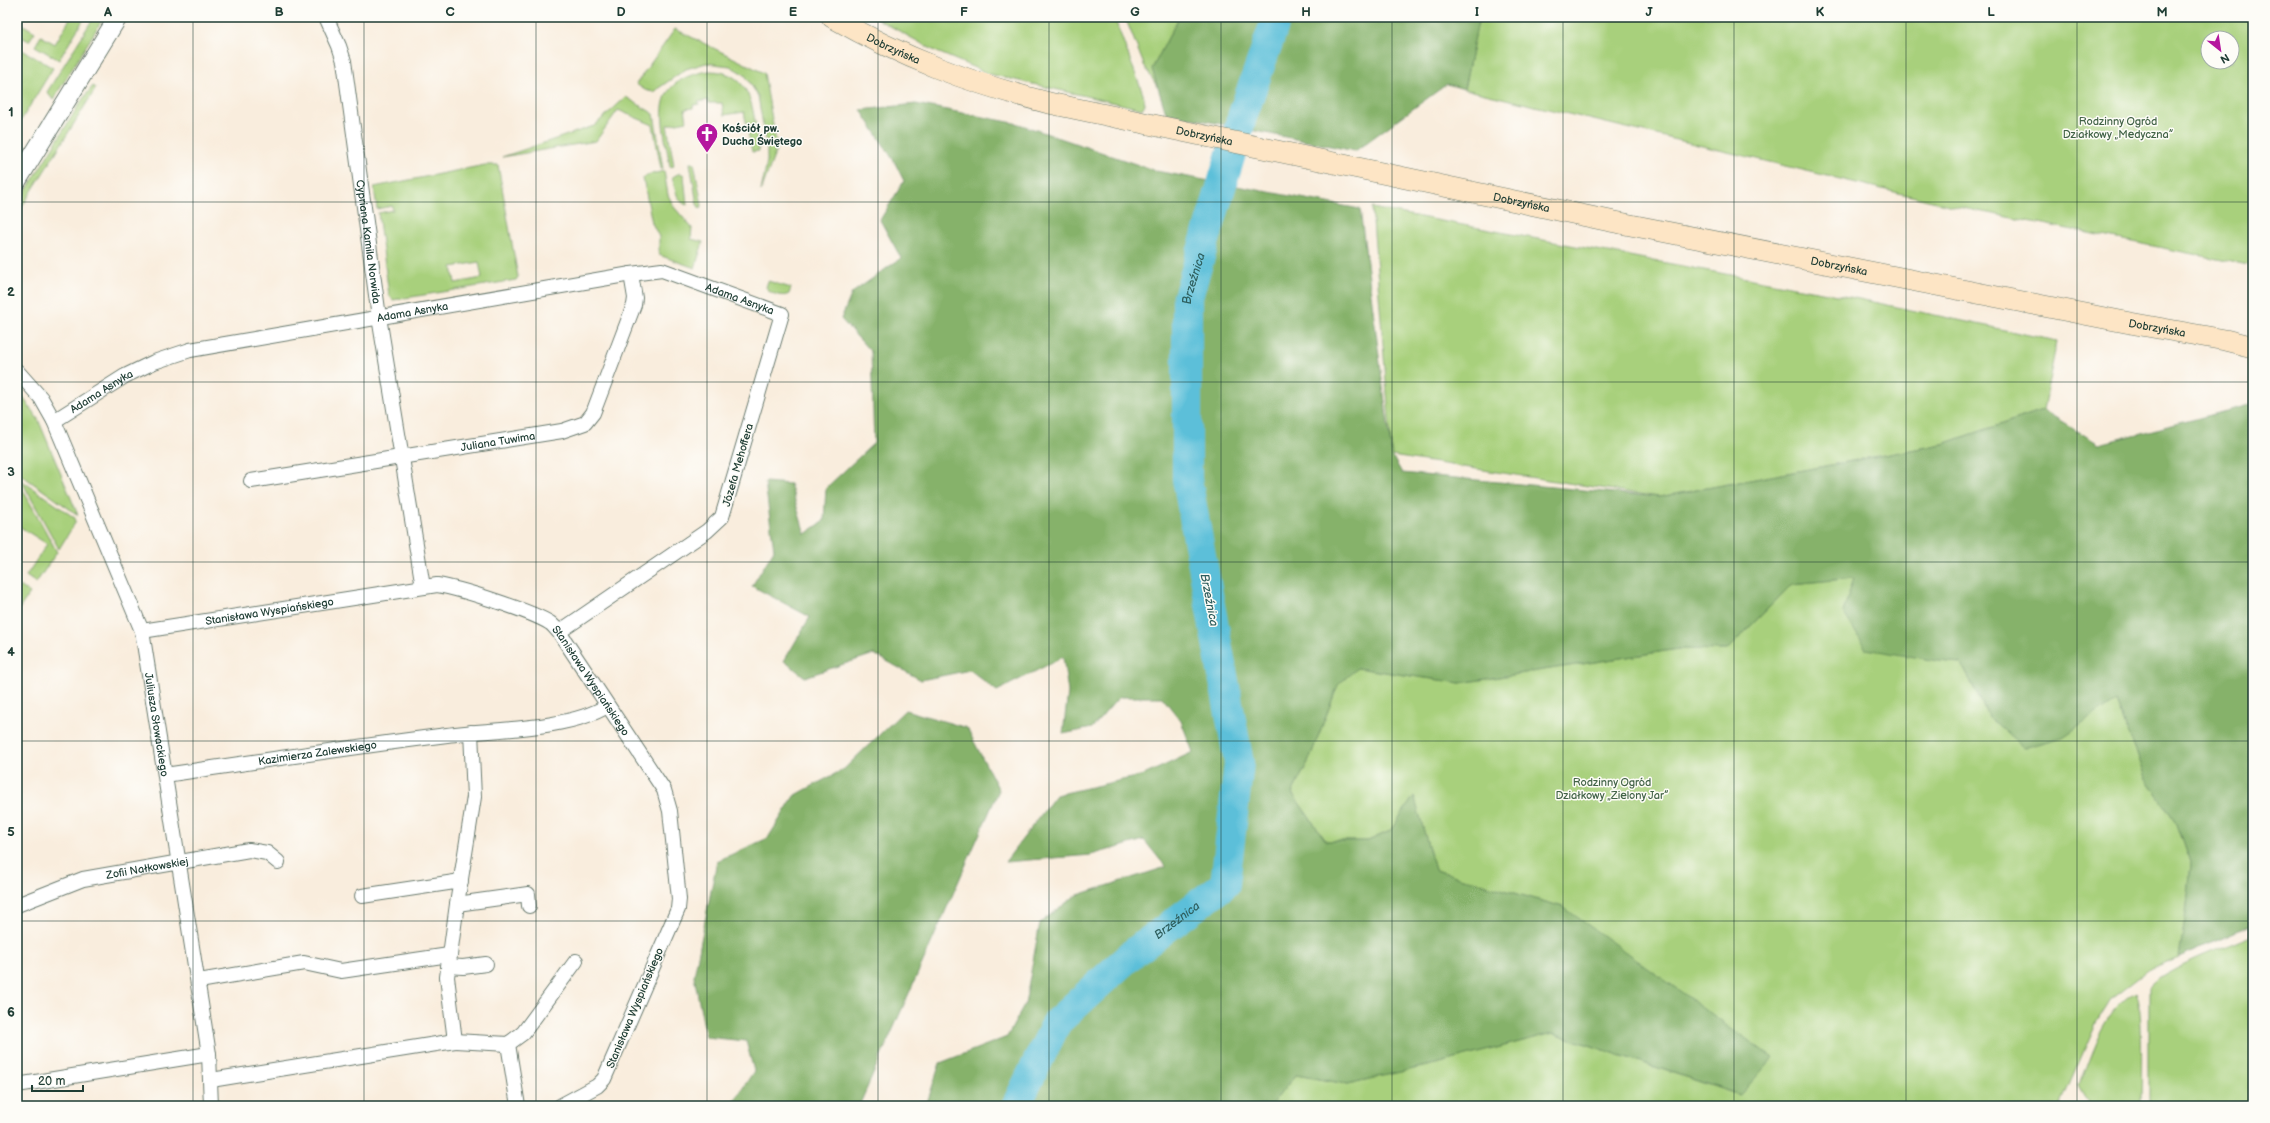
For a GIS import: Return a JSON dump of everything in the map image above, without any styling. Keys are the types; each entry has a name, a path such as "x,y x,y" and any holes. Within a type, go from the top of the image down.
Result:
{"main road":[{"name":"Dobrzyńska","path":"832,17 903,55 972,82 1049,103 1610,221 2130,323 2225,340 2253,348"},
{"name":"Dobrzyńska","path":"2225,340 2253,339"}],"street":[{"path":"17,180 118,17"},
{"name":"Cypriana Kamila Norwida","path":"326,17 344,61 379,317 423,587"},
{"name":"Adama Asnyka","path":"54,421 125,376 154,362 190,350 631,274 662,270 782,314"},
{"name":"Juliana Tuwima","path":"251,481 562,431 585,423 594,413 634,305 635,298 631,274"},
{"name":"Józefa Mehoffera","path":"559,632 707,531 722,517 782,314"},
{"name":"Juliusza Słowackiego","path":"17,371 41,398 54,421 142,631 209,1054 212,1080 211,1106"},
{"name":"Stanisława Wyspiańskiego","path":"142,631 437,585 457,589 540,618 559,632 664,790 668,799 679,899 678,909 604,1079 597,1086 560,1106"},
{"name":"Kazimierza Zalewskiego","path":"165,775 471,732 506,730 578,718 594,714 607,706"},
{"path":"455,1041 448,977 457,904 474,797 471,732"},
{"name":"Zofii Nałkowskiej","path":"17,905 83,879 178,864 249,850 267,853 278,862"},
{"path":"362,896 461,881"},
{"path":"457,904 528,894 529,906"},
{"path":"198,981 304,963 341,971 449,960 463,967 486,964"},
{"path":"212,1080 455,1041 508,1044 523,1033 576,961"},
{"path":"508,1044 518,1106"},
{"path":"17,1085 209,1054"}],"green space":[{"path":"71,17 85,17 59,60 35,46 41,36 55,44"},
{"path":"94,17 104,17 53,100 47,92"},
{"path":"874,17 1114,17 1143,94 1145,104 1142,109 989,74 935,51"},
{"path":"1125,17 1179,17 1152,69 1158,88 1144,65"},
{"path":"1179,17 1479,17 1464,89 1447,84 1355,151 1166,113 1152,69"},
{"name":"Rodzinny Ogród Działkowy „Medyczna”","path":"1479,17 2253,17 2253,266 1953,206 1464,89"},
{"path":"17,21 35,32 29,41 17,35"},
{"path":"675,29 764,73 777,148 761,191 767,161 767,149 758,96 745,75 730,66 706,63 686,69 653,92 645,90 636,84"},
{"path":"17,47 53,68 17,127"},
{"path":"709,71 724,73 736,79 744,87 753,110 759,151 752,152 744,112 724,115 722,103 709,103 708,100 698,102 699,104 693,105 693,108 685,109 687,121 667,125 674,166 670,167 663,119 663,106 667,94 675,84 689,76"},
{"path":"93,86 96,88 17,215 17,205 82,100"},
{"path":"626,97 654,114 663,169 661,169 653,125 618,110 596,141 502,157 594,126"},
{"path":"916,104 1019,124 1156,171 1360,209 1392,456 1402,473 1659,497 1943,444 2043,410 2099,444 2253,404 2253,925 2179,957 2187,905 2191,864 2177,824 2146,777 2116,701 2063,737 2024,748 1989,717 1961,663 1938,661 1866,649 1843,612 1854,578 1792,584 1727,650 1678,649 1460,683 1357,668 1338,685 1309,760 1292,793 1326,841 1368,841 1390,831 1414,796 1435,870 1563,907 1773,1058 1740,1095 1553,1033 1440,1063 1347,1084 1296,1075 1270,1106 926,1106 940,1063 1007,1037 1025,1004 1040,923 1075,896 1166,867 1144,840 1091,855 1005,862 1056,795 1144,775 1193,752 1181,721 1162,697 1119,697 1092,728 1063,734 1068,692 1063,657 997,691 970,670 921,680 874,654 805,677 784,661 810,617 752,586 774,550 765,482 790,484 805,534 824,521 826,488 874,443 871,352 841,319 852,293 901,258 880,220 904,181 894,161 861,110"},
{"path":"690,163 694,163 702,205 700,209 697,204"},
{"path":"485,165 498,165 518,277 516,280 393,300 389,295 378,213 393,210 392,206 377,209 374,187","holes":["479,262 482,278 455,283 452,267"]},
{"path":"664,171 668,195 674,207 692,228 691,239 703,242 695,268 659,255 659,237 652,223 643,178 647,175"},
{"path":"680,173 684,175 687,205 680,201 672,177"},
{"path":"1372,208 1859,299 2057,341 2043,410 1943,444 1659,497 1392,456"},
{"path":"768,281 791,288 789,294 783,296 770,292 766,287"},
{"path":"21,395 38,419 78,515 17,472 17,396"},
{"path":"17,479 57,552 36,583 26,576 47,544 17,525"},
{"path":"21,480 75,518 75,523 59,549"},
{"name":"Rodzinny Ogród Działkowy „Zielony Jar”","path":"1854,578 1938,661 1961,663 1989,717 2116,701 2146,777 2177,824 2191,864 2187,905 2179,957 2151,968 2111,999 2096,1023 2060,1106 1270,1106 1296,1075 1347,1084 1440,1063 1553,1033 1739,1095 1563,907 1435,870 1414,797 1390,831 1368,841 1326,841 1292,793 1309,760 1338,684 1357,668 1460,683 1678,649 1727,650 1792,584"},
{"path":"20,586 30,593 17,612 17,591"},
{"path":"905,710 967,728 999,790 859,1106 731,1106 754,1071 746,1041 706,1037 694,976 717,861 768,838 794,796 844,769"},
{"path":"2253,935 2253,1106 2149,1106 2149,986 2168,972 2182,965"},
{"path":"2136,992 2139,1000 2141,1029 2141,1106 2091,1106 2079,1085 2094,1046 2100,1032 2115,1009"}],"waterway":[{"name":"Brzeźnica","path":"1016,1106 1057,1022 1132,954 1225,884 1239,763 1187,479 1187,300 1243,114 1277,17"}],"place":[{"name":"Kościół pw. Ducha Świętego","path":"707,154"}]}
